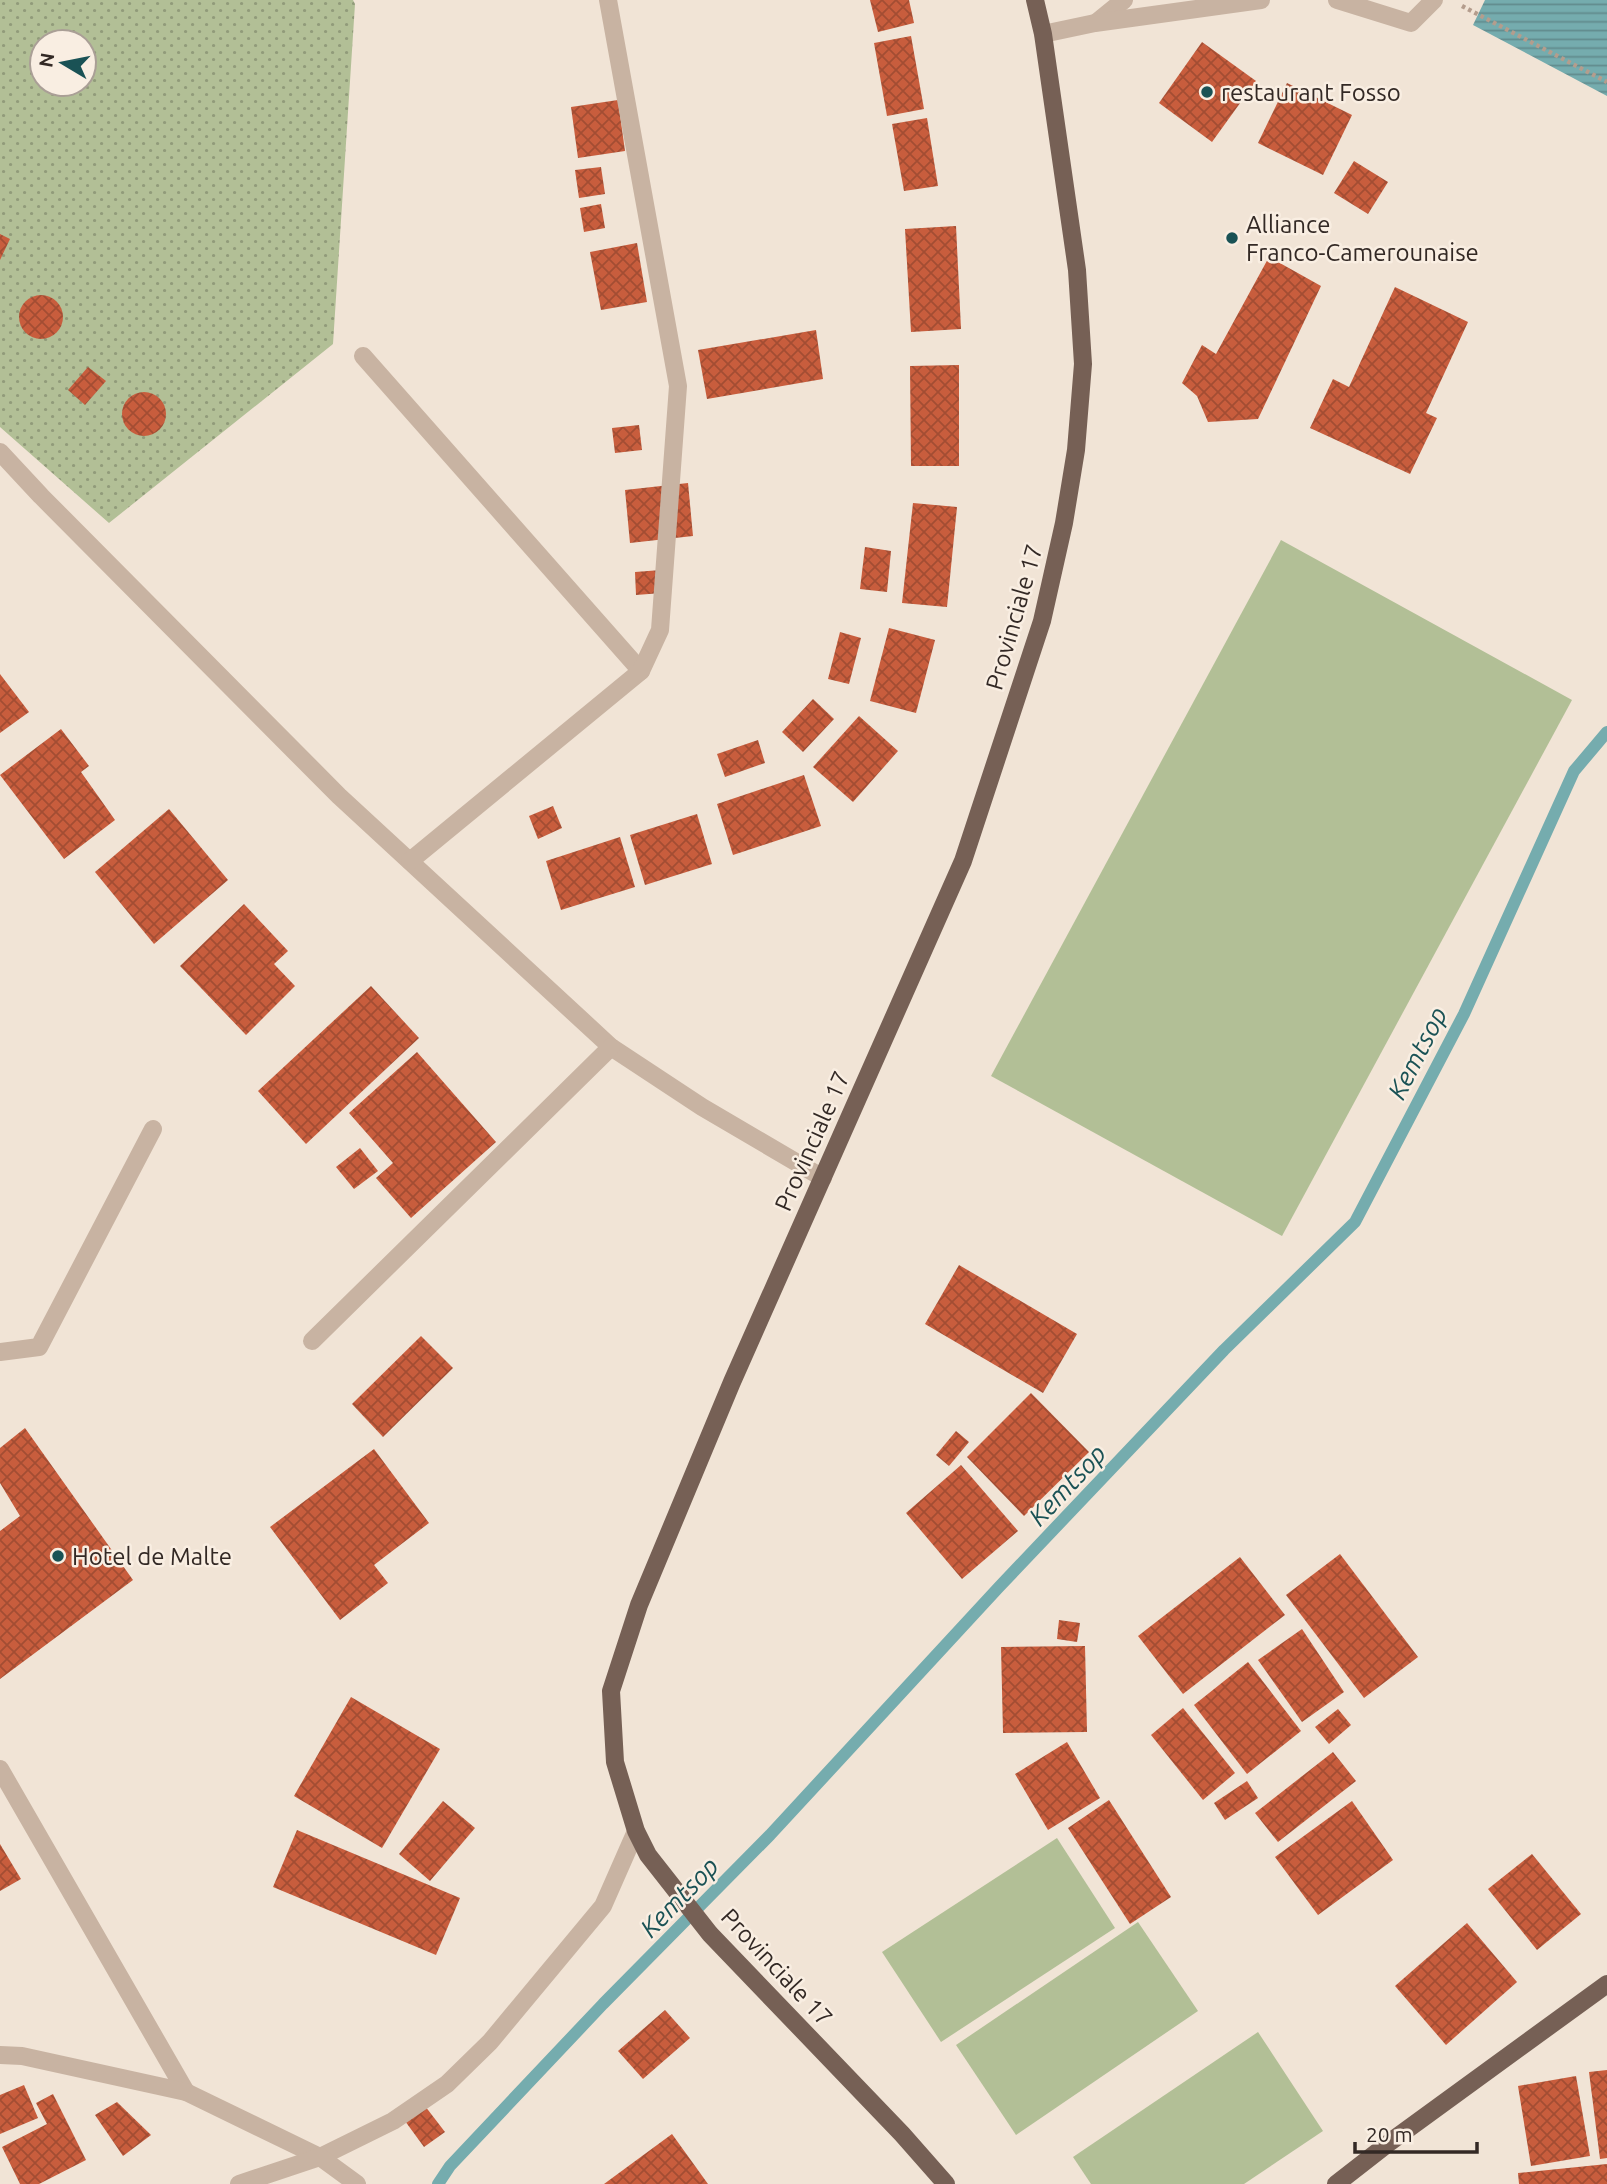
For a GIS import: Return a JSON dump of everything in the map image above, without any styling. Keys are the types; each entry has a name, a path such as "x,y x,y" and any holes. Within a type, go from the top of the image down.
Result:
{"main road":[{"name":"Provinciale 17","path":"946,2184 902,2134 710,1934 648,1855 636,1831 615,1762 611,1691 639,1605 732,1382 963,861 1042,621 1064,523 1076,450 1083,364 1077,270 1043,34 1035,0"},
{"path":"1336,2184 1607,1984"}],"street":[{"path":"410,861 641,671 660,630 678,386 608,0"},
{"path":"1095,23 1124,0"},
{"path":"1043,34 1095,23 1261,0"},
{"path":"1337,0 1411,23"},
{"path":"1411,23 1415,0"},
{"path":"1411,23 1434,0"},
{"path":"363,356 641,671"},
{"path":"0,452 339,796 611,1047 702,1107 822,1178"},
{"path":"312,1341 611,1047"},
{"path":"0,1352 39,1347 153,1129"},
{"path":"0,1769 186,2092"},
{"path":"239,2184 320,2157 393,2121 447,2084 490,2042 603,1906 636,1831"},
{"path":"0,2055 22,2056 186,2092 320,2157 357,2184"}],"path":[{"path":"1451,0 1607,82"}],"green space":[{"path":"0,0 353,0 355,4 333,344 109,523 0,427"},
{"path":"1281,540 1572,700 1282,1236 991,1076"},
{"path":"1057,1838 1115,1928 941,2042 882,1952"},
{"path":"1138,1922 1198,2011 1016,2135 956,2045"},
{"path":"1258,2032 1323,2131 1244,2184 1091,2184 1073,2157"}],"water":[{"path":"1485,0 1607,0 1607,96 1473,25"}],"building":[{"path":"870,0 909,0 914,23 878,32"},
{"path":"911,36 924,109 887,116 874,43"},
{"name":"restaurant Fosso","path":"1202,42 1256,81 1212,142 1159,103"},
{"path":"1287,83 1352,115 1323,175 1258,143"},
{"path":"618,100 625,151 578,158 571,107"},
{"path":"927,118 938,186 904,191 892,124"},
{"path":"1354,161 1388,182 1368,214 1334,193"},
{"path":"601,167 605,194 579,198 575,170"},
{"path":"601,204 605,228 584,232 580,208"},
{"path":"956,226 961,329 911,332 905,229"},
{"path":"0,234 10,239 0,260"},
{"path":"637,243 647,302 601,310 590,252"},
{"path":"1269,257 1321,286 1258,419 1208,422 1197,396 1182,383 1202,345 1216,354"},
{"path":"1395,287 1468,322 1426,413 1437,418 1410,474 1310,428 1333,379 1349,387"},
{"path":"41,295 56,302 63,317 56,332 41,339 26,332 19,317 26,302"},
{"path":"816,330 823,379 707,399 698,350"},
{"path":"959,365 959,466 911,466 910,366"},
{"path":"88,367 106,381 85,405 68,390"},
{"path":"144,392 159,399 166,414 159,429 144,436 129,429 122,414 129,399"},
{"path":"639,425 642,450 615,453 612,428"},
{"path":"688,483 693,536 630,543 625,490"},
{"path":"913,503 957,507 947,607 902,603"},
{"path":"865,547 891,551 887,592 860,589"},
{"path":"661,570 662,593 636,595 635,572"},
{"path":"889,628 935,640 916,713 870,701"},
{"path":"840,632 861,638 849,684 828,679"},
{"path":"0,674 29,712 0,733"},
{"path":"813,699 834,719 803,752 782,732"},
{"path":"859,716 898,751 853,802 813,767"},
{"path":"61,729 89,766 81,772 115,820 64,859 0,775"},
{"path":"758,740 765,763 725,777 717,754"},
{"path":"804,775 821,826 733,855 717,804"},
{"path":"553,806 562,828 538,839 529,816"},
{"path":"169,809 228,880 154,944 95,872"},
{"path":"697,814 712,864 645,885 630,835"},
{"path":"620,837 635,887 561,910 546,861"},
{"path":"244,904 288,951 274,964 295,986 246,1035 180,966"},
{"path":"371,986 419,1038 306,1144 258,1091"},
{"path":"417,1052 496,1142 411,1218 376,1178 393,1163 349,1113"},
{"path":"360,1148 378,1171 354,1189 336,1167"},
{"path":"959,1265 1077,1334 1043,1393 925,1324"},
{"path":"421,1336 453,1368 383,1437 352,1404"},
{"path":"1031,1393 1089,1452 1024,1516 967,1457"},
{"name":"Hotel de Malte","path":"25,1428 133,1580 0,1679 0,1531 20,1516 0,1483 0,1448"},
{"path":"956,1431 969,1442 949,1466 936,1455"},
{"path":"374,1449 429,1523 374,1565 388,1583 340,1620 270,1527"},
{"path":"961,1465 1018,1531 962,1579 906,1513"},
{"path":"1340,1554 1418,1657 1364,1698 1286,1595"},
{"path":"1240,1557 1285,1615 1183,1694 1138,1636"},
{"path":"1059,1620 1080,1623 1077,1642 1057,1639"},
{"path":"1302,1629 1344,1692 1302,1722 1258,1660"},
{"path":"1085,1646 1087,1732 1003,1733 1001,1647"},
{"path":"1248,1662 1301,1731 1247,1774 1194,1705"},
{"path":"351,1697 440,1749 382,1848 294,1796"},
{"path":"1183,1708 1235,1773 1203,1800 1151,1735"},
{"path":"1338,1709 1351,1725 1329,1744 1315,1727"},
{"path":"1067,1742 1100,1798 1048,1830 1015,1774"},
{"path":"1333,1752 1356,1781 1278,1842 1255,1813"},
{"path":"1247,1781 1258,1798 1225,1820 1214,1803"},
{"path":"1109,1800 1171,1897 1130,1924 1068,1828"},
{"path":"443,1801 475,1828 430,1881 399,1854"},
{"path":"1352,1801 1393,1860 1318,1915 1275,1857"},
{"path":"297,1830 460,1898 436,1955 273,1887"},
{"path":"0,1844 21,1879 0,1891"},
{"path":"1532,1854 1581,1914 1537,1950 1488,1889"},
{"path":"1467,1923 1517,1982 1446,2045 1395,1986"},
{"path":"665,2010 690,2038 643,2079 618,2051"},
{"path":"1607,2070 1607,2158 1600,2159 1589,2072"},
{"path":"1576,2076 1590,2156 1531,2166 1518,2086"},
{"path":"24,2085 38,2118 0,2134 0,2095"},
{"path":"53,2094 86,2160 39,2184 20,2184 2,2147 47,2124 36,2103"},
{"path":"117,2102 151,2135 123,2156 95,2115"},
{"path":"425,2106 445,2132 424,2147 405,2121"},
{"path":"672,2134 708,2184 604,2184"},
{"path":"1607,2164 1607,2184 1519,2184 1518,2173"}],"waterway":[{"name":"Kemtsop","path":"438,2184 450,2166 603,2004 770,1835 999,1587 1224,1350 1355,1222 1464,1014 1574,771 1607,732"}],"place":[{"name":"restaurant Fosso","path":"1207,92"},
{"name":"Alliance Franco-Camerounaise","path":"1232,238"},
{"name":"Hotel de Malte","path":"58,1556"}]}
